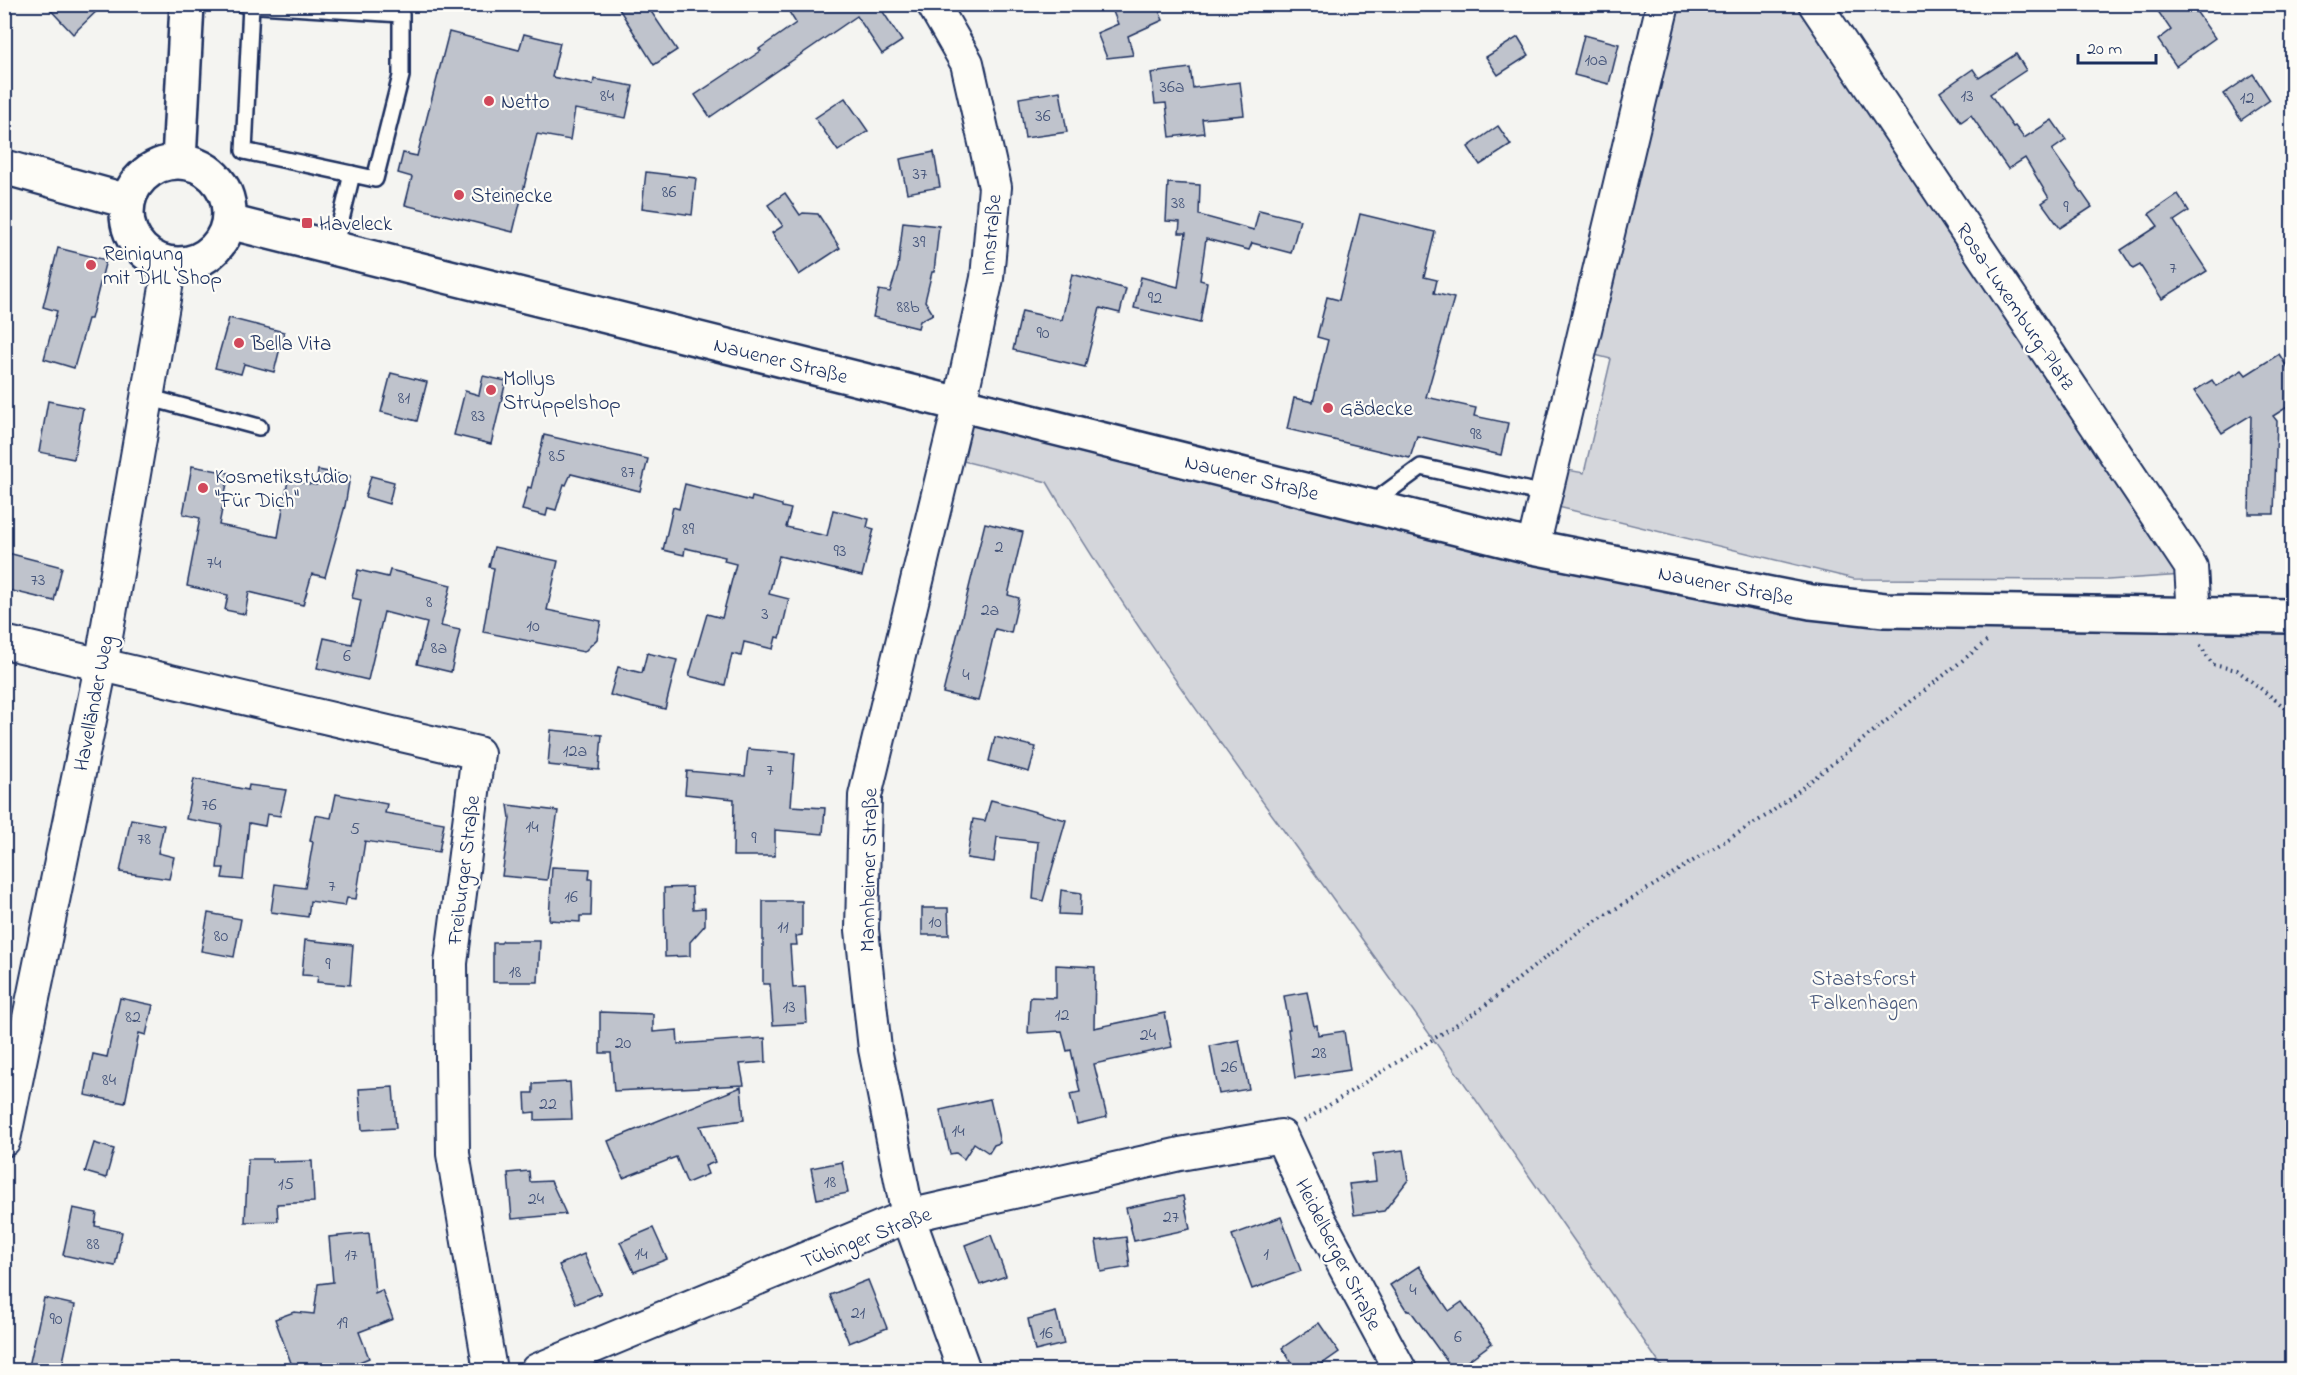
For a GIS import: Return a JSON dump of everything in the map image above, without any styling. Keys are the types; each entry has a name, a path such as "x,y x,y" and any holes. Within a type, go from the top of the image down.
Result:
{"main road":[{"path":"179,161 187,4"},
{"path":"179,161 197,164 212,174 223,188 229,205 229,222 219,244 201,259 186,264 170,264 154,258 140,248 130,234 126,218 127,201 134,184 146,171 162,163 179,161"},
{"path":"4,167 127,201"},
{"name":"Nauener Straße","path":"229,222 1533,547 1811,602 1885,610 2292,616"}],"street":[{"name":"Innstraße","path":"933,4 967,63 995,187 987,278 960,403"},
{"path":"1533,547 1663,4"},
{"name":"Rosa-Luxemburg-Platz","path":"1815,4 2190,567 2190,615"},
{"name":"Havelländer Weg","path":"4,1140 101,666 170,264"},
{"name":"Mannheimer Straße","path":"960,403 865,796 862,930 875,1049 908,1216 964,1371"},
{"path":"4,642 101,666"},
{"name":"Freiburger Straße","path":"101,666 478,753 451,963 453,1154 490,1371"},
{"name":"Tübinger Straße","path":"537,1371 908,1216 1180,1154 1281,1136"},
{"name":"Heidelberger Straße","path":"1281,1136 1318,1217 1400,1371"}],"lane":[{"path":"242,4 401,14 401,76 375,179 244,151 250,5"},
{"path":"334,249 352,174"},
{"path":"147,397 259,427"},
{"path":"1368,506 1421,467 1545,494"}],"path":[{"path":"2190,615 2193,635 2213,665 2237,670 2292,714"},
{"path":"1281,1136 1479,1010 1578,932 1770,814 1988,640"}],"green space":[{"path":"1677,5 1805,5 2183,575 2108,580 1854,579 1554,506 1562,469 1584,473 1611,359 1591,354"},
{"name":"Staatsforst Falkenhagen","path":"960,403 1811,602 2292,616 2292,1370 1664,1370 1419,1019 1150,643 1080,537 1047,482 947,457"}],"building":[{"path":"45,4 104,4 73,34"},
{"path":"616,4 646,4 677,50 654,65"},
{"path":"784,4 878,4 902,41 882,54 857,16 710,117 695,95 761,51 759,49 796,23"},
{"path":"1110,4 1156,4 1163,20 1128,36 1133,55 1107,58 1097,33 1118,24"},
{"path":"2153,4 2191,4 2215,38 2176,66 2158,40 2171,30"},
{"name":"Netto","path":"449,32 519,50 524,34 560,43 552,77 593,85 594,79 633,86 626,118 575,109 570,140 537,134 513,232 405,205 412,177 398,173 403,153 417,156"},
{"path":"1584,35 1619,44 1609,84 1574,75"},
{"path":"1518,37 1529,55 1498,75 1486,57"},
{"path":"2016,54 2026,70 1990,94 2013,127 2015,126 2024,138 2052,120 2066,140 2052,150 2092,207 2060,228 2042,203 2049,198 2025,158 2008,169 1971,115 1961,122 1940,92 1973,69 1979,78"},
{"path":"1190,68 1193,88 1240,82 1244,115 1202,119 1204,133 1170,137 1166,103 1155,104 1151,73"},
{"path":"2253,74 2270,100 2241,120 2224,94"},
{"path":"1060,91 1067,132 1025,138 1019,98"},
{"path":"845,98 868,131 838,151 815,118"},
{"path":"1498,126 1511,145 1480,165 1468,147"},
{"path":"934,152 940,187 907,193 900,159"},
{"path":"646,172 696,178 692,215 642,208"},
{"path":"1168,183 1200,185 1199,215 1254,230 1259,210 1300,220 1291,253 1252,243 1249,250 1206,239 1200,280 1207,282 1200,323 1134,308 1141,277 1178,287 1186,233 1179,233 1180,222 1166,221"},
{"path":"785,193 800,215 803,213 818,214 840,248 799,275 772,233 783,226 768,205"},
{"path":"2178,194 2189,211 2174,221 2207,271 2162,299 2140,265 2133,269 2121,250 2158,226 2149,214"},
{"path":"1360,214 1435,232 1424,277 1437,280 1434,293 1454,298 1426,397 1476,408 1474,416 1508,423 1501,455 1417,436 1410,458 1287,429 1294,398 1313,402 1328,340 1317,337 1327,297 1339,300"},
{"path":"903,222 939,226 934,272 932,272 925,301 933,314 920,321 918,328 873,317 879,290 890,292 898,267"},
{"path":"58,248 106,260 91,319 88,319 74,368 44,359 57,311 43,307"},
{"path":"1072,274 1126,289 1120,313 1100,308 1085,367 1013,350 1022,311 1062,320"},
{"path":"229,318 284,332 274,372 244,364 241,374 215,368"},
{"path":"2279,354 2292,375 2292,404 2273,416 2277,421 2274,514 2249,514 2251,415 2222,433 2194,391 2212,380 2216,386 2242,370 2246,375"},
{"path":"391,373 427,382 417,421 381,412"},
{"path":"483,376 506,381 491,444 454,435 465,391 479,395"},
{"path":"48,401 83,408 74,459 39,452"},
{"path":"544,435 648,459 640,491 571,474 566,485 564,484 556,510 548,508 546,516 522,510 528,487 531,488"},
{"path":"192,466 229,473 219,525 278,537 288,480 316,485 318,470 350,476 345,506 325,577 312,574 303,605 249,592 245,614 225,610 228,595 187,586 200,518 183,514"},
{"path":"371,476 394,482 389,504 365,497"},
{"path":"685,484 751,501 752,497 782,505 782,507 791,509 786,527 827,536 833,510 869,519 867,527 874,529 862,576 779,556 769,594 789,599 780,638 776,637 773,649 744,642 741,656 732,654 725,685 689,676 707,614 722,618 736,564 724,561 725,557 685,548 684,555 663,550 673,507 679,509"},
{"path":"985,523 1023,532 1008,595 1019,598 1011,633 995,629 978,701 943,693"},
{"path":"494,547 558,561 547,610 601,621 597,639 584,652 483,632 494,568 489,567"},
{"path":"4,552 62,567 54,601 4,589"},
{"path":"358,570 388,577 390,570 451,585 441,626 460,630 451,672 417,664 427,623 384,612 368,680 317,668 324,638 352,644 361,600 352,598"},
{"path":"647,653 677,660 665,709 610,695 618,667 642,673"},
{"path":"551,730 602,735 599,770 548,765"},
{"path":"995,737 1036,747 1029,772 989,761"},
{"path":"748,749 795,753 791,806 825,808 823,834 775,830 775,856 733,856 734,799 685,794 687,771 745,776"},
{"path":"194,779 248,790 249,785 286,790 280,816 267,814 265,826 249,823 243,880 222,878 224,868 217,868 222,825 186,819"},
{"path":"336,794 387,804 385,813 444,823 439,852 365,841 356,899 347,898 345,906 310,901 308,917 271,912 275,884 305,888 315,815 331,818"},
{"path":"991,800 1066,820 1043,901 1033,899 1038,842 997,837 994,862 967,858 973,819 985,821"},
{"path":"508,805 558,811 547,880 502,876 510,818"},
{"path":"131,819 164,825 158,853 174,857 169,879 120,872"},
{"path":"552,867 590,869 591,916 580,916 580,922 549,920"},
{"path":"692,887 693,909 705,908 705,925 690,942 690,956 665,957 664,888"},
{"path":"1061,890 1081,893 1080,915 1059,914"},
{"path":"763,901 802,901 802,935 796,936 797,945 790,945 793,988 805,987 807,1023 773,1025 770,984 763,984"},
{"path":"922,908 948,908 949,935 922,935"},
{"path":"208,913 241,919 234,957 201,951"},
{"path":"305,940 353,945 350,985 317,982 318,976 302,975"},
{"path":"540,941 538,982 493,982 493,943"},
{"path":"1056,965 1095,967 1094,1028 1165,1013 1172,1047 1094,1064 1107,1117 1077,1124 1070,1094 1080,1092 1071,1050 1067,1051 1062,1031 1028,1033 1030,997 1056,998"},
{"path":"1307,992 1318,1035 1344,1031 1350,1070 1295,1078 1284,996"},
{"path":"120,998 153,1005 146,1035 139,1033 125,1103 85,1095 93,1054 107,1057"},
{"path":"600,1012 653,1014 653,1032 677,1030 678,1044 765,1038 766,1062 740,1064 744,1085 614,1091 611,1053 600,1053"},
{"path":"1239,1040 1249,1089 1219,1094 1210,1046"},
{"path":"570,1082 572,1119 535,1120 535,1112 526,1113 525,1093 533,1093 533,1084"},
{"path":"393,1087 396,1128 362,1130 359,1089"},
{"path":"741,1087 744,1120 700,1126 715,1162 705,1166 708,1174 687,1183 676,1157 623,1178 608,1141"},
{"path":"990,1099 1000,1143 994,1145 989,1153 974,1143 964,1159 956,1153 950,1154 940,1110"},
{"path":"94,1143 114,1149 106,1178 85,1172"},
{"path":"1403,1150 1408,1180 1384,1211 1354,1215 1349,1184 1376,1181 1373,1154"},
{"path":"248,1159 272,1159 272,1162 312,1161 314,1202 277,1204 278,1221 245,1222"},
{"path":"842,1162 848,1193 817,1199 811,1168"},
{"path":"529,1171 530,1182 551,1181 566,1214 512,1219 508,1173"},
{"path":"1183,1196 1190,1229 1134,1241 1126,1208"},
{"path":"73,1208 97,1213 95,1226 122,1232 115,1266 63,1255"},
{"path":"1281,1217 1301,1271 1252,1289 1232,1235"},
{"path":"653,1228 667,1259 634,1272 620,1242"},
{"path":"369,1233 375,1293 382,1290 393,1319 359,1332 369,1358 337,1371 294,1371 275,1319 294,1312 314,1314 318,1284 333,1282 329,1237"},
{"path":"991,1235 1006,1276 980,1285 965,1245"},
{"path":"1126,1237 1130,1267 1101,1272 1096,1241"},
{"path":"584,1254 601,1293 576,1304 559,1265"},
{"path":"1419,1266 1449,1311 1462,1302 1492,1343 1454,1371 1410,1310 1407,1311 1390,1285"},
{"path":"868,1280 887,1328 849,1343 830,1295"},
{"path":"44,1298 75,1305 61,1371 28,1371"},
{"path":"1056,1312 1064,1344 1035,1351 1028,1319"},
{"path":"1319,1323 1339,1352 1312,1371 1297,1371 1282,1348"}],"place":[{"name":"Netto","path":"489,101"},
{"name":"Steinecke","path":"459,195"},
{"name":"Haveleck","path":"307,223"},
{"name":"Reinigung mit DHL Shop","path":"91,265"},
{"name":"Bella Vita","path":"239,343"},
{"name":"Mollys Struppelshop","path":"491,390"},
{"name":"Gädecke","path":"1328,408"},
{"name":"Kosmetikstudio \"Für Dich\"","path":"203,488"}]}
